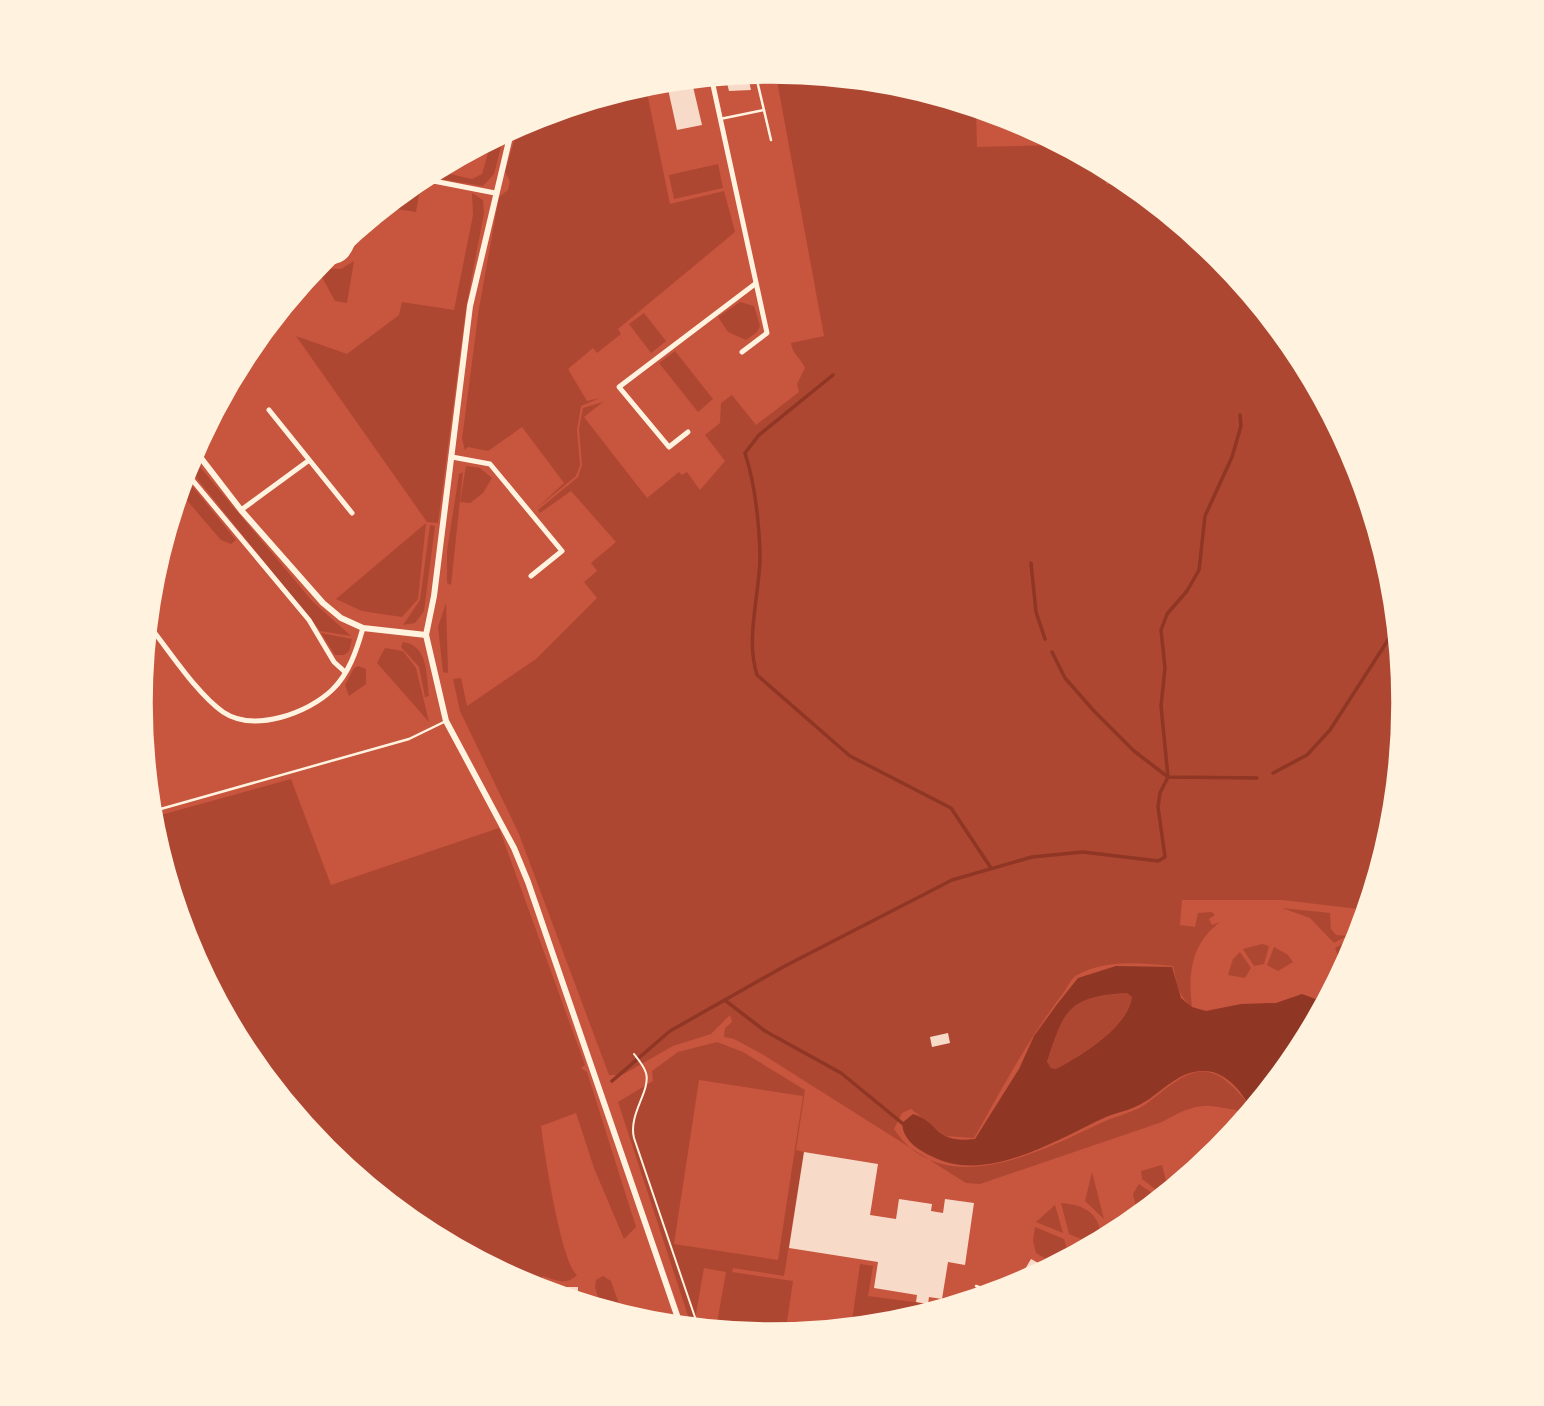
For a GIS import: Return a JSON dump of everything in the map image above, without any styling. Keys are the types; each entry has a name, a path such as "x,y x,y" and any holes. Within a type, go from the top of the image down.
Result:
{"street":[{"path":"713,86 767,332 742,352"},
{"path":"509,141 470,306 434,596 426,635 446,721 514,848 528,882 677,1316"},
{"path":"436,181 495,193"},
{"path":"336,261 350,253 352,247"},
{"path":"688,432 669,447 619,387 755,284"},
{"path":"269,410 352,513"},
{"path":"452,457 490,464 562,551 531,576"},
{"path":"202,459 241,510 323,603 341,618 363,628 426,635"},
{"path":"241,510 309,461"},
{"path":"193,481 309,620 334,662 345,672"},
{"path":"156,634 215,706 235,718 258,722 311,704 333,690 345,672 363,628"}],"lane":[{"path":"758,83 771,140"},
{"path":"720,119 764,110"},
{"path":"161,809 409,739 446,721"},
{"path":"976,1286 981,1288"}],"path":[{"path":"634,1054 641,1065 646,1082 631,1127 695,1318"}],"shaded area":[{"path":"777,82 893,94 972,115 976,117 977,147 1047,146 1106,180 1106,184 1117,187 1181,236 1239,294 1288,358 1329,428 1360,503 1372,542 1387,622 1393,703 1387,784 1372,864 1358,909 1282,900 1182,900 1180,925 1195,927 1198,913 1212,912 1215,915 1209,919 1212,925 1220,922 1197,950 1191,971 1192,1007 1180,992 1173,966 1112,964 1077,975 1037,1030 974,1138 945,1136 911,1109 902,1113 894,1129 913,1150 762,1054 734,1039 724,1037 725,1028 732,1022 730,1015 711,1034 673,1046 622,1075 609,1075 519,834 460,711 453,679 461,678 467,706 536,659 597,598 584,582 597,571 591,563 616,542 571,491 540,513 538,510 578,477 582,465 579,429 583,408 603,402 584,417 647,498 679,472 682,475 687,472 700,490 725,461 705,435 720,423 721,403 732,395 756,425 799,392 797,384 805,368 791,343 824,336"},
{"path":"647,95 670,204 724,191 735,232 618,329 621,334 597,353 593,348 568,369 587,401 600,398 581,406 577,430 580,465 576,476 536,509 564,483 522,427 488,451 468,447 465,450 462,439 479,308 499,197 508,190 510,181 505,172 515,138 572,115"},
{"path":"502,144 494,174 483,186 440,179 448,174 472,179 482,174 489,150"},
{"path":"718,164 723,188 674,199 669,175"},
{"path":"419,193 416,212 397,209"},
{"path":"472,193 483,200 484,213 466,308 438,523 427,522 296,336 347,354 399,315 402,302 454,310 473,215"},
{"path":"354,261 347,303 335,301 322,276 329,268 341,269"},
{"path":"740,302 754,306 760,326 757,332 746,340 728,332 718,317"},
{"path":"644,313 666,341 651,353 629,324"},
{"path":"675,351 713,399 698,412 659,363"},
{"path":"199,466 312,601 351,636 320,631 195,476"},
{"path":"466,466 480,468 492,478 483,493 470,503 460,502"},
{"path":"463,472 451,585 447,583 447,551 459,474"},
{"path":"191,485 236,540 231,544 221,540 186,499"},
{"path":"426,523 418,599 402,617 362,611 336,599"},
{"path":"430,525 435,526 424,611 415,623 403,625 420,600"},
{"path":"446,603 448,673 443,672 438,627"},
{"path":"321,633 352,639 349,651 344,655 335,655"},
{"path":"403,642 418,649 422,655 429,696 425,697 419,667 401,647"},
{"path":"385,648 403,651 416,668 429,722 377,663"},
{"path":"358,666 366,669 366,684 349,696 345,685 354,668"},
{"path":"291,779 331,885 499,828 585,1065 581,1068 587,1072 636,1227 624,1239 594,1168 576,1113 541,1126 559,1229 571,1266 577,1275 569,1280 561,1281 543,1276 542,1279 497,1260 427,1219 363,1170 305,1112 256,1048 234,1013 215,978 184,903 162,815"},
{"path":"1282,908 1330,913 1331,929 1336,935 1347,936 1334,943 1310,918"},
{"path":"1344,943 1338,956 1335,948"},
{"path":"1262,944 1269,946 1264,964 1254,966 1243,949"},
{"path":"1274,947 1288,955 1293,962 1278,971 1267,965"},
{"path":"1240,952 1251,968 1245,978 1228,975 1233,959"},
{"path":"1116,966 1172,967 1181,998 1192,1007 1206,1011 1241,1004 1276,1003 1302,994 1317,1000 1288,1048 1247,1102 1240,1092 1221,1075 1196,1071 1179,1077 1137,1106 1106,1117 1043,1147 998,1162 953,1164 931,1156 912,1143 905,1134 902,1123 913,1114 929,1122 945,1136 962,1140 975,1139 1019,1069 1034,1036 1078,978","holes":["1127,993 1132,997 1129,1008 1113,1030 1102,1039 1056,1069 1051,1068 1047,1062 1053,1044 1064,1018 1071,1009 1092,998"]},
{"path":"1127,993 1132,997 1128,1008 1112,1030 1078,1056 1056,1069 1051,1068 1047,1063 1058,1030 1070,1010 1091,998"},
{"path":"717,1042 743,1052 805,1090 796,1150 804,1152 784,1276 733,1268 732,1272 793,1281 787,1323 717,1321 726,1272 704,1268 695,1318 689,1318 618,1102 653,1081 652,1071 678,1052","holes":["699,1080 803,1096 778,1260 674,1244"]},
{"path":"1199,1072 1219,1076 1246,1101 1240,1111 1211,1106 1194,1107 1162,1122 980,1184 966,1183 920,1154 939,1163 966,1167 994,1164 1023,1156 1138,1108 1182,1078"},
{"path":"1162,1165 1166,1182 1156,1190 1142,1179 1141,1171"},
{"path":"1092,1172 1104,1219 1085,1201"},
{"path":"1139,1184 1152,1193 1136,1205 1133,1194"},
{"path":"1061,1203 1086,1209 1095,1217 1100,1230 1081,1239 1069,1234"},
{"path":"1055,1205 1063,1233 1036,1222"},
{"path":"1035,1227 1064,1239 1067,1249 1048,1260 1036,1253 1033,1241"},
{"path":"860,1264 873,1266 868,1296 928,1304 893,1312 852,1318"},
{"path":"603,1276 611,1281 619,1305 599,1299 596,1280"}],"building":[{"path":"749,83 751,90 729,91 727,84"},
{"path":"693,88 702,125 677,130 669,91"},
{"path":"948,1033 950,1043 932,1047 930,1037"},
{"path":"804,1152 878,1164 870,1215 896,1219 899,1199 932,1204 931,1211 943,1213 945,1199 974,1203 965,1265 948,1262 942,1299 929,1297 928,1304 916,1302 917,1295 874,1288 878,1262 789,1248"},
{"path":"1031,1259 1039,1263 1025,1270"},
{"path":"562,1287 578,1287 578,1293"}],"waterway":[{"path":"833,375 759,435 745,453 754,490 760,555 752,646 757,675 850,756 951,808 991,868"},
{"path":"612,1081 670,1031 783,967 952,880 1032,857 1083,852 1158,861 1165,857 1158,807 1160,793 1168,777 1161,706 1165,668 1161,630 1167,614 1187,591 1199,570 1205,516 1232,457 1241,426 1240,415"},
{"path":"1031,563 1036,612 1045,639"},
{"path":"1273,773 1307,755 1330,730 1389,639"},
{"path":"1052,652 1065,678 1094,711 1134,751 1168,777 1257,778"},
{"path":"726,1001 765,1031 841,1073 902,1123"}]}
